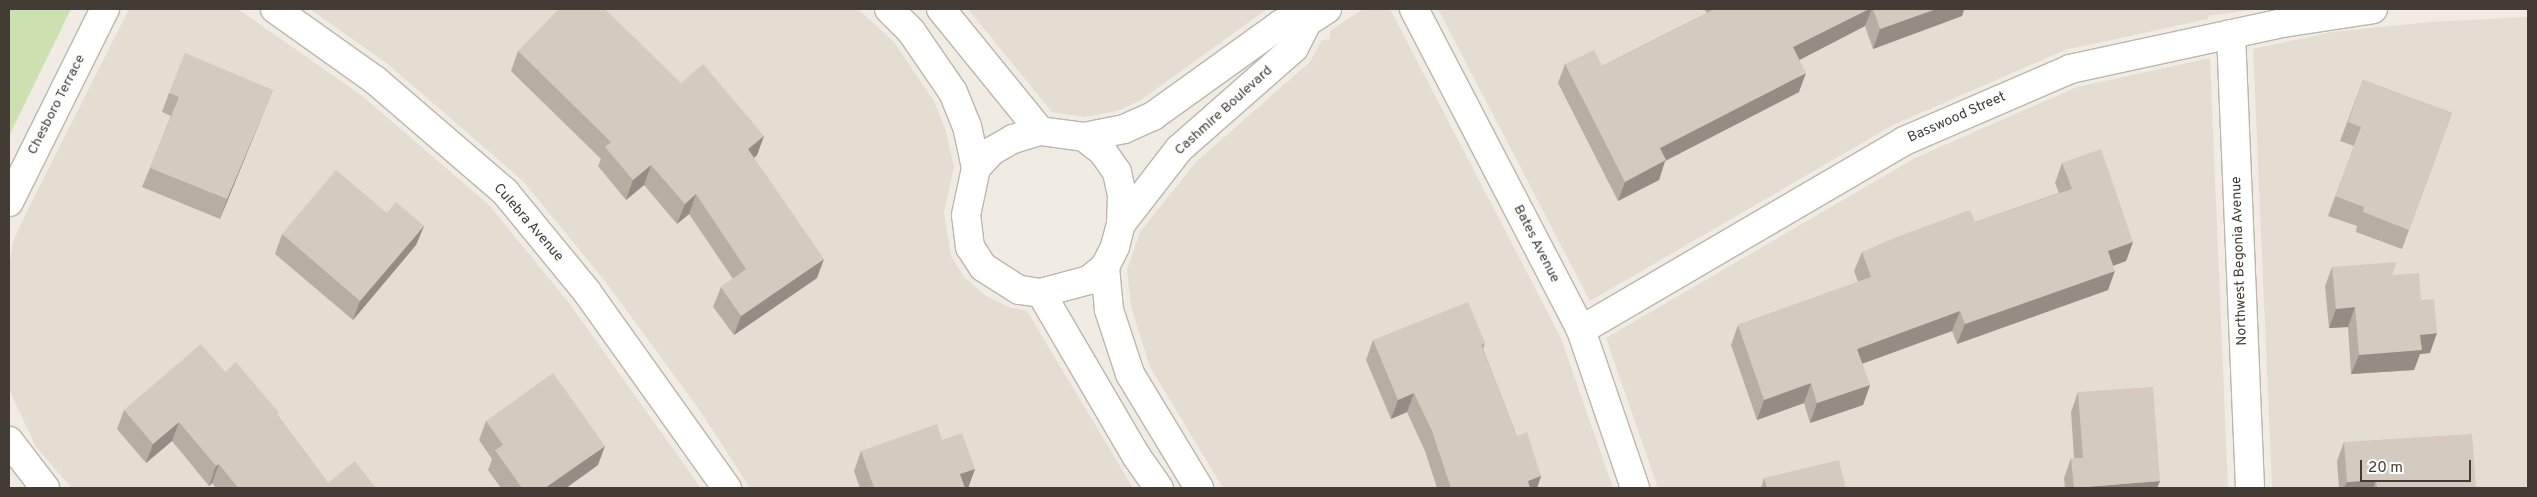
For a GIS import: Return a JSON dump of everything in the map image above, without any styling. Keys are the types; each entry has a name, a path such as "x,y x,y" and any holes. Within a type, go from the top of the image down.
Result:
{"street":[{"name":"Chesboro Terrace","path":"9,202 105,9"},
{"name":"Culebra Avenue","path":"275,9 375,80 505,192 587,292 727,488"},
{"path":"889,9 911,30 953,92 967,126 976,168 966,215 970,247 983,267 1000,280 1019,290 1041,293 1090,280 1105,267 1115,247 1121,224 1122,196 1117,172 1103,152 1084,137 1040,131 1013,139 992,151 976,168"},
{"path":"941,9 1040,131"},
{"name":"Bates Avenue","path":"1414,9 1580,330 1635,488"},
{"name":"Basswood Street","path":"1580,330 1904,141 2070,69 2329,14 2373,9"},
{"name":"Cashmire Boulevard","path":"1084,137 1124,130 1153,116 1281,24 1317,15"},
{"name":"Cashmire Boulevard","path":"1121,224 1179,149 1294,48 1317,15"},
{"name":"Northwest Begonia Avenue","path":"2231,34 2250,488"},
{"path":"1105,267 1109,310 1130,374 1199,488"},
{"path":"1041,293 1137,457 1158,488"},
{"path":"9,441 44,488"}],"shaded area":[{"path":"129,9 238,9 361,95 489,205 569,303 701,488 72,488 36,447 9,389 9,266 13,242 24,217"},
{"path":"310,9 858,9 894,42 934,101 946,131 954,167 944,213 951,256 964,277 986,296 1008,307 1027,311 1133,488 750,488 701,412 605,281 523,181 389,65"},
{"path":"968,9 1267,9 1141,100 1117,111 1085,117 1052,112"},
{"path":"1363,9 1390,9 1561,338 1613,488 1223,488 1150,367 1131,307 1127,270 1140,232 1196,162 1310,62 1322,40 1330,39 1330,31"},
{"path":"1438,9 2257,9 2208,16 2208,19 2065,50 1893,125 1590,301"},
{"path":"2528,17 2528,488 2272,488 2253,49 2332,32 2430,22"},
{"path":"2210,58 2228,488 1658,488 1606,338 1915,158 2077,87"}],"green space":[{"path":"9,9 71,9 9,136"}],"building":[{"path":"559,9 605,9 681,83 703,64 764,136 748,149 824,259 741,316 721,287 746,269 696,194 685,204 651,165 633,180 605,147 611,142 518,51"},
{"path":"1715,9 1869,9 1793,47 1806,73 1660,148 1666,160 1625,182 1565,64 1594,50 1602,66"},
{"path":"1873,9 1936,9 1880,29"},
{"path":"185,53 273,90 227,199 150,168 179,97 169,93"},
{"path":"2363,80 2452,113 2409,230 2363,212 2364,207 2335,196 2361,127 2348,122"},
{"path":"2101,149 2133,242 2108,251 2115,271 1965,324 1960,311 1857,349 1870,385 1817,403 1811,383 1764,400 1738,325 1871,277 1862,252 1894,238 1970,210 1975,222 2072,189 2062,163"},
{"path":"336,170 387,213 396,202 424,226 360,301 282,234"},
{"path":"2397,262 2392,275 2419,273 2421,300 2434,299 2437,333 2420,335 2422,350 2359,355 2355,307 2336,309 2332,267"},
{"path":"1468,302 1485,343 1481,345 1517,436 1527,432 1541,476 1528,481 1530,488 1451,488 1432,431 1414,393 1398,400 1373,340"},
{"path":"201,344 225,372 236,362 279,413 277,415 328,483 355,461 376,488 238,488 219,464 216,466 179,422 153,444 124,410"},
{"path":"553,373 605,446 545,488 522,488 495,450 503,445 486,421"},
{"path":"2153,387 2160,481 2074,488 2071,458 2083,458 2078,392"},
{"path":"937,424 942,440 962,433 975,469 960,474 965,488 874,488 861,451"},
{"path":"2472,434 2476,488 2377,488 2376,480 2347,482 2344,442"},
{"path":"1839,460 1846,488 1767,488 1764,478"}]}
